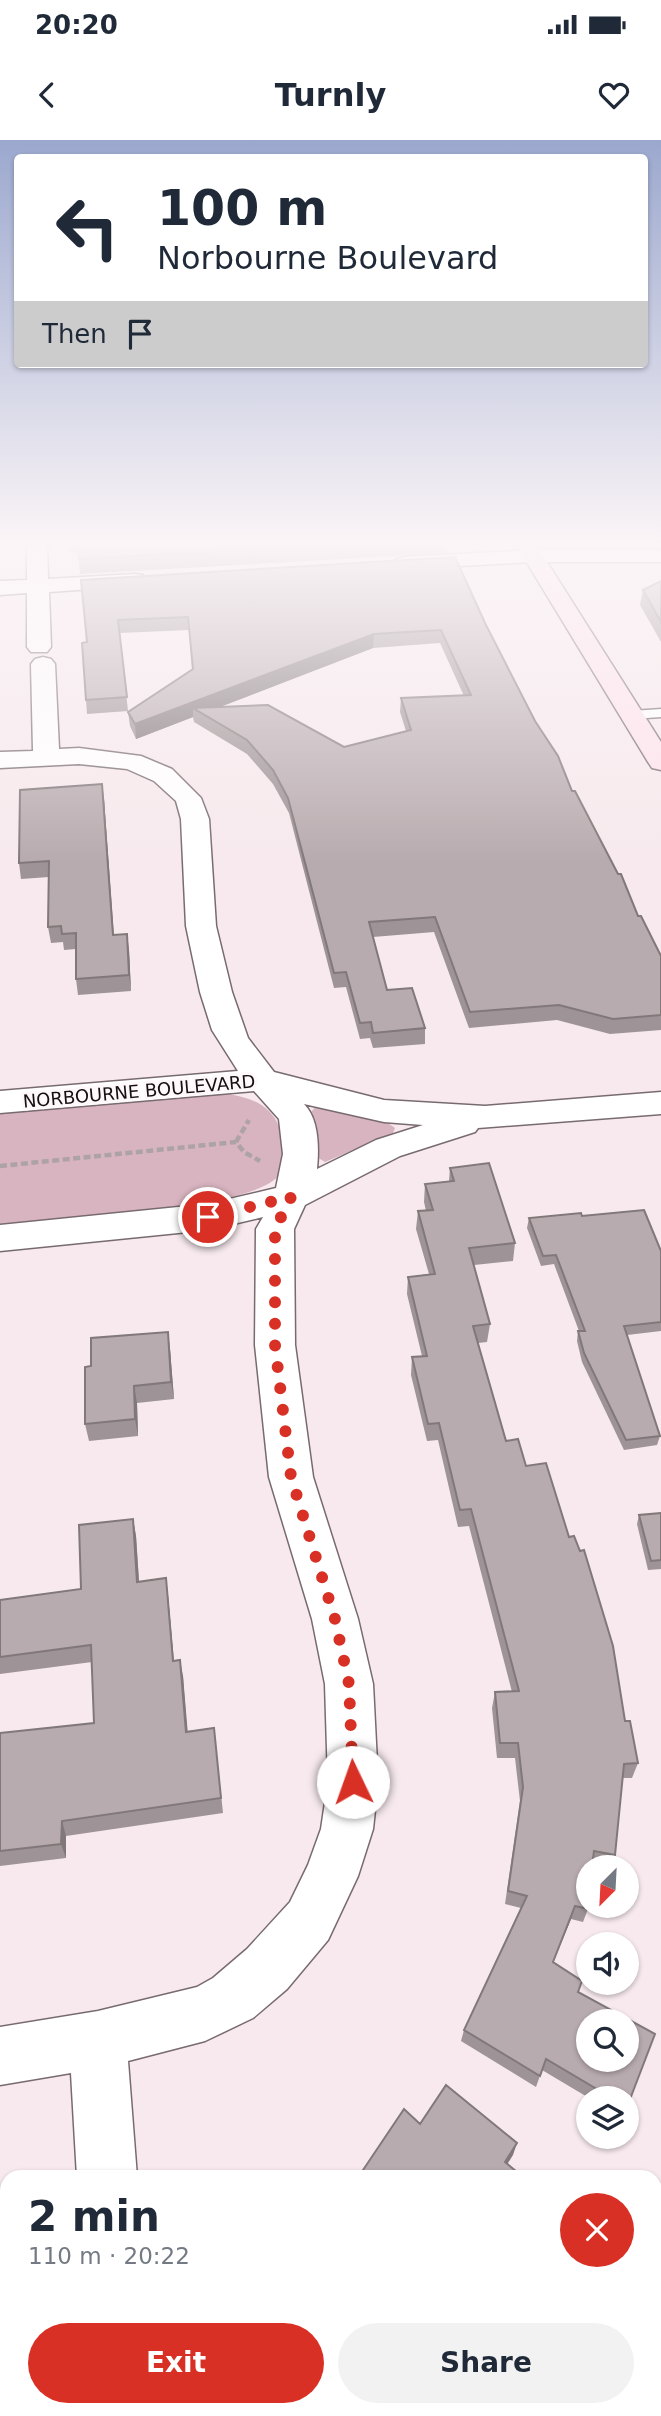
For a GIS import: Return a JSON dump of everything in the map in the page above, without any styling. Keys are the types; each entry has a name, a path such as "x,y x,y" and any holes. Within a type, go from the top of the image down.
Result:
{"main road":[{"path":"591,649 661,762"}],"street":[{"path":"41,649 46,758"},
{"path":"0,760 79,756 132,762 163,775 188,798 195,819 201,926 216,992 233,1040 259,1098 296,1116 301,1154 299,1171 291,1197 275,1229 276,1358 291,1477 335,1619 349,1684 353,1782 347,1829 331,1876 309,1921 267,1969 233,1998 205,2013 98,2040 0,2056"},
{"name":"NORBOURNE BOULEVARD","path":"0,1102 259,1098 384,1111 485,1116 661,1102"},
{"name":"NORBOURNE BOULEVARD","path":"0,1238 208,1217 291,1197 388,1148 485,1116"},
{"path":"98,2040 107,2170"}],"lane":[{"path":"632,715 661,713"}],"path":[{"path":"236,1142 259,1098"},
{"path":"236,1142 244,1152 264,1163"},
{"path":"0,1166 236,1142"}],"shaded area":[{"path":"219,1093 254,1101 270,1112 281,1130 285,1155 282,1170 263,1187 233,1197 149,1212 0,1225 0,1113"},
{"path":"315,1107 388,1123 395,1128 393,1133 325,1162 317,1157 309,1115"}],"building":[{"path":"82,649 121,649 127,697 86,700"},
{"path":"191,649 334,649 135,724 128,712 193,669"},
{"path":"450,649 498,649 535,721 558,756 572,791 575,791 618,874 621,874 638,916 641,916 661,956 661,1015 613,1019 559,1005 470,1012 435,917 369,922 387,990 412,988 425,1028 373,1033 371,1022 360,1023 346,972 334,973 288,798 273,770 247,740 193,708 268,705 344,747 411,730 401,698 471,695"},
{"path":"102,784 113,935 127,934 129,975 76,979 76,933 62,934 61,926 48,927 49,861 19,863 20,790"},
{"path":"489,1163 515,1243 469,1248 490,1324 473,1326 506,1441 518,1439 526,1466 546,1463 569,1537 574,1536 580,1551 584,1550 613,1646 625,1721 630,1721 638,1763 624,1764 615,1855 594,1851 594,1855 576,1855 576,1906 553,1962 576,1977 576,1995 584,1995 609,2009 576,2009 576,2072 639,2072 639,2025 655,2034 635,2086 592,2086 546,2059 540,2076 464,2030 527,1896 508,1891 523,1787 518,1743 500,1743 495,1692 519,1691 471,1509 460,1510 439,1423 428,1424 412,1357 427,1356 408,1277 435,1274 418,1211 433,1210 425,1184 454,1181 450,1168"},
{"path":"644,1210 661,1251 661,1322 624,1326 660,1436 626,1440 584,1353 578,1331 585,1331 556,1255 543,1256 529,1218"},
{"path":"168,1332 171,1382 134,1386 135,1419 85,1424 85,1367 91,1366 91,1338"},
{"path":"661,1513 661,1560 651,1561 639,1515"},
{"path":"133,1519 137,1582 166,1578 173,1661 180,1660 186,1732 214,1728 221,1798 62,1821 61,1844 0,1851 0,1733 94,1723 91,1645 0,1657 0,1600 81,1589 79,1525"},
{"path":"446,2085 517,2143 505,2162 515,2170 363,2170 404,2109 420,2124"}],"route":[{"path":"208,1217 291,1197 275,1229 275,1345 291,1477 335,1619 349,1684 353,1782"}]}
